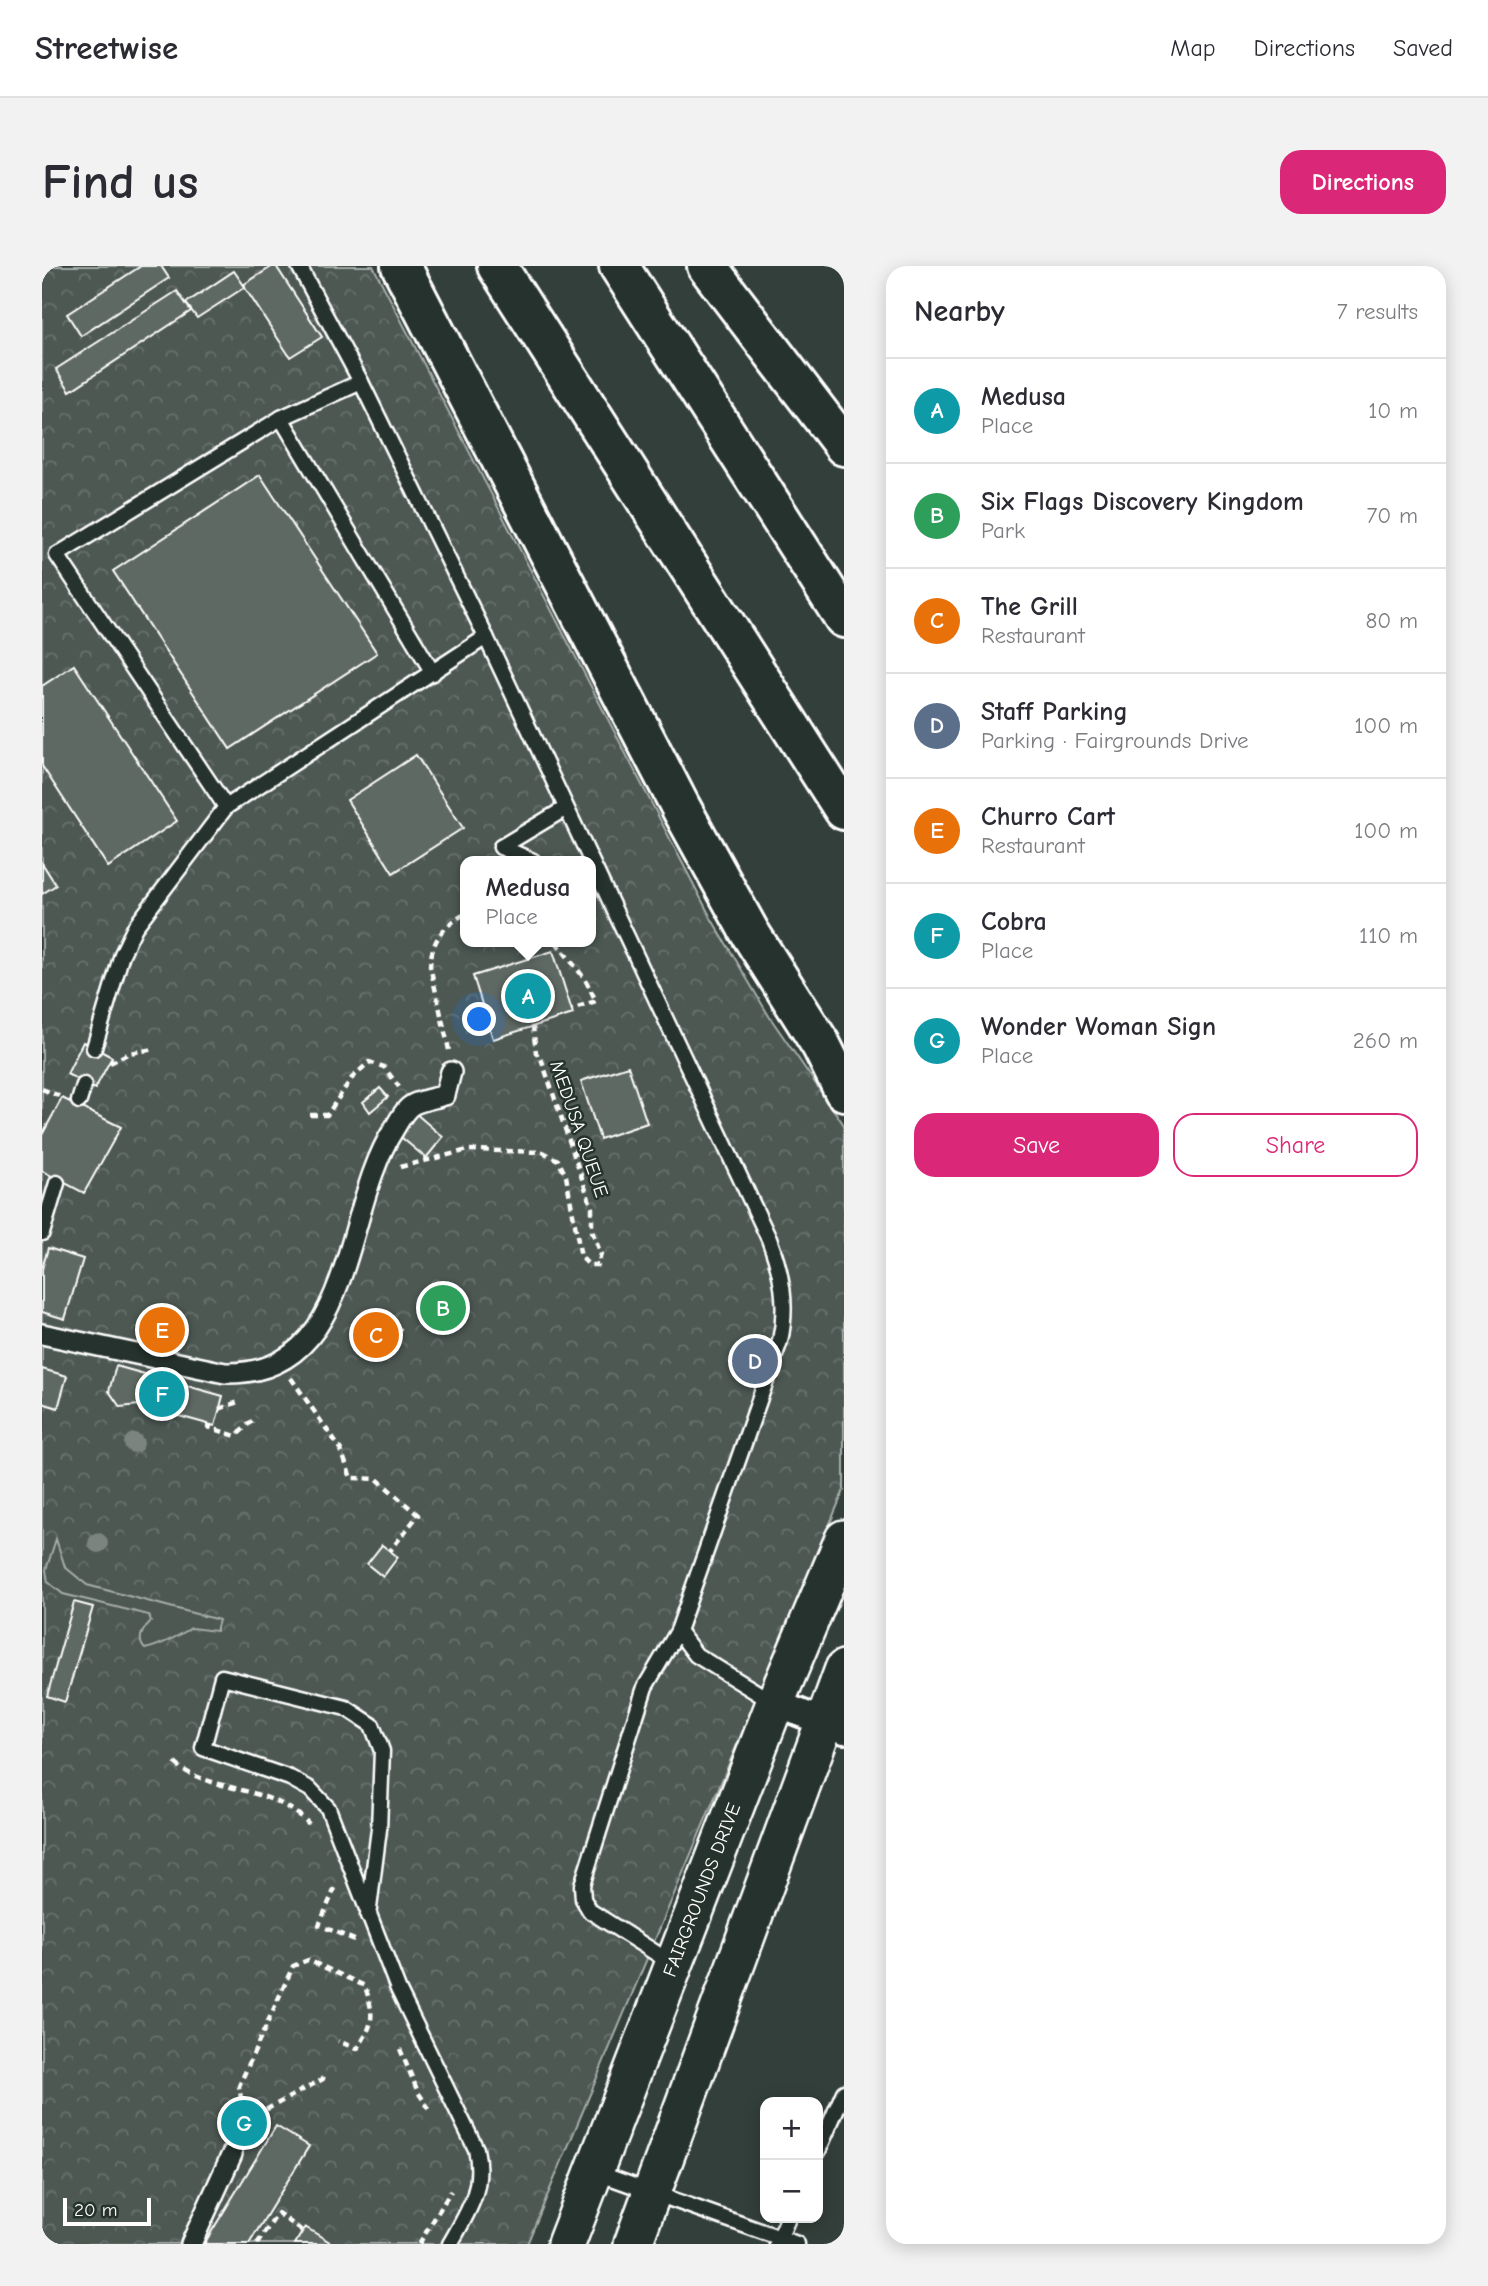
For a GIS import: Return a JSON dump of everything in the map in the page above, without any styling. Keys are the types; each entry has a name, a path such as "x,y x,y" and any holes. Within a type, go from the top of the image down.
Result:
{"highway":[{"path":"401,266 687,819 750,933 821,1045 844,1091"},
{"path":"497,266 844,810"},
{"path":"619,266 844,618"},
{"path":"708,266 844,446"}],"main road":[{"name":"FAIRGROUNDS DRIVE","path":"566,2244 775,1703 844,1539"},
{"path":"633,2244 835,1726 844,1669"}],"street":[{"path":"42,1335 225,1373 245,1374 279,1360 309,1339 324,1320 338,1292 361,1202 383,1146 413,1104 445,1095 452,1072"},
{"path":"775,1703 835,1726"},
{"path":"191,2244 232,2154"}],"lane":[{"path":"299,266 360,382 486,637 588,856"},
{"path":"42,561 57,555 281,418 360,382"},
{"path":"281,418 432,673"},
{"path":"57,555 226,807"},
{"path":"94,1048 122,954 135,928 226,807 486,637"},
{"path":"521,856 500,847 566,808"},
{"path":"596,872 769,1239 778,1262 785,1303 779,1341 678,1631 645,1687 582,1885 583,1899 590,1911 673,1964"},
{"path":"596,889 606,894"},
{"path":"79,1101 84,1085"},
{"path":"42,1233 57,1183"},
{"path":"678,1631 695,1655 775,1703"},
{"path":"368,1916 379,1829 383,1751 372,1725 346,1709 222,1677 203,1748 268,1768 310,1789 328,1808 339,1829 368,1916 426,2052 476,2150 480,2166 477,2196 450,2244"},
{"path":"823,2140 844,2092"},
{"path":"593,2172 778,2241 797,2244"},
{"path":"778,2241 786,2223"}],"path":[{"path":"452,1072 430,956 439,933 460,918"},
{"path":"560,947 584,979 596,1001 571,1009"},
{"name":"MEDUSA QUEUE","path":"372,1173 468,1150 543,1152 558,1160 566,1176 581,1256 590,1265 598,1265 601,1254 592,1231 592,1208 542,1061 536,1053 533,1027"},
{"path":"101,1069 129,1053 155,1049"},
{"path":"310,1115 327,1115 351,1079 369,1062 384,1067 413,1104"},
{"path":"42,1089 58,1098"},
{"path":"279,1360 341,1450 351,1478 377,1479 418,1515 390,1551"},
{"path":"219,1409 241,1401"},
{"path":"209,1424 208,1427 236,1436 256,1417"},
{"path":"175,1763 185,1773 257,1792 302,1816 315,1830"},
{"path":"337,1882 319,1925 361,1942"},
{"path":"232,2154 245,2121 239,2086 293,1966 308,1960 365,1986 374,2014 367,2034 357,2049 338,2041"},
{"path":"397,2039 418,2092 439,2125"},
{"path":"245,2121 323,2079 324,2073"},
{"path":"419,2244 455,2180"},
{"path":"257,2244 278,2213 302,2231"}],"green space":[{"path":"42,266 373,266 711,918 769,1016 844,1125 844,1490 527,2244 42,2244"},
{"path":"56,1539 65,1567 87,1585 219,1620 216,1631 191,1628 145,1649 141,1638 151,1621 149,1615 63,1594 48,1582 46,1570"}],"building":[{"path":"141,266 161,266 169,278 81,336 67,314"},
{"path":"276,266 322,337 290,357 243,285"},
{"path":"234,271 245,287 197,318 186,303"},
{"path":"177,291 191,311 70,391 56,369"},
{"path":"260,475 377,653 230,749 113,571"},
{"path":"74,665 177,821 108,867 42,766 42,686"},
{"path":"416,755 463,828 393,873 347,800"},
{"path":"42,863 56,885 42,894"},
{"path":"553,951 573,1014 493,1039 473,976"},
{"path":"83,1042 112,1057 95,1089 67,1074"},
{"path":"628,1066 647,1123 600,1139 581,1081"},
{"path":"380,1088 388,1097 370,1112 363,1102"},
{"path":"62,1098 121,1127 84,1193 42,1171 42,1135"},
{"path":"414,1112 443,1137 426,1158 396,1133"},
{"path":"48,1248 83,1259 65,1319 42,1312 42,1269"},
{"path":"378,1310 401,1329 378,1358 354,1337"},
{"path":"152,1318 178,1327 175,1336 181,1338 178,1345 146,1333"},
{"path":"116,1366 223,1396 215,1426 139,1405 120,1407 109,1391"},
{"path":"42,1369 67,1376 58,1408 42,1403"},
{"path":"382,1545 398,1557 383,1577 367,1564"},
{"path":"74,1602 93,1607 65,1702 47,1696"},
{"path":"276,2126 309,2146 249,2244 204,2244"},
{"path":"305,2227 333,2244 295,2244"}],"place":[{"name":"Medusa","path":"528,996"},
{"name":"Six Flags Discovery Kingdom","path":"443,1308"},
{"name":"Churro Cart","path":"162,1330"},
{"name":"The Grill","path":"376,1335"},
{"name":"Staff Parking","path":"755,1361"},
{"name":"Cobra","path":"162,1394"},
{"name":"Wonder Woman Sign","path":"244,2123"}]}
